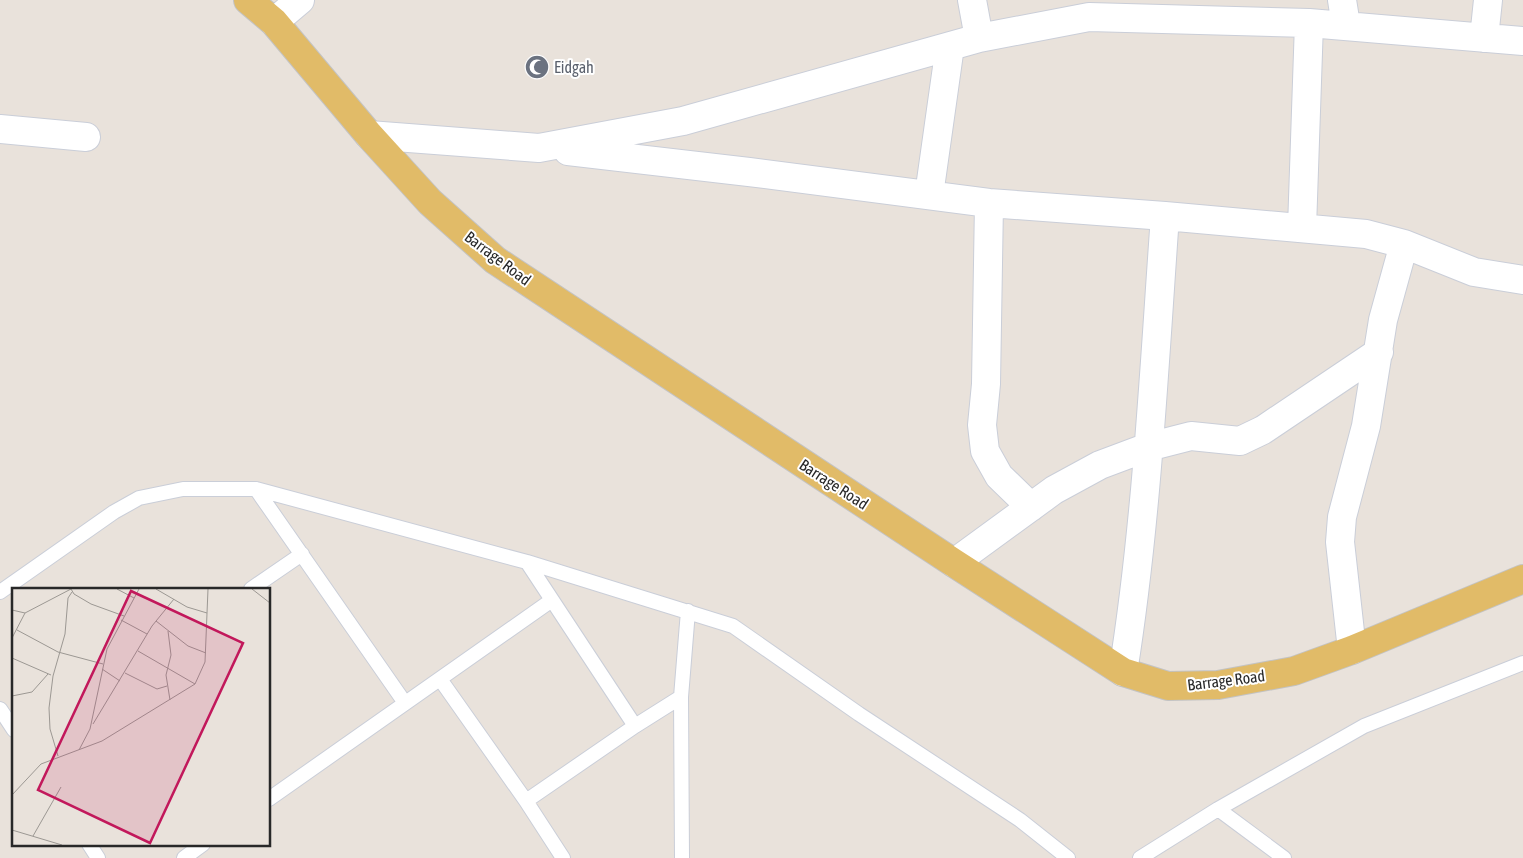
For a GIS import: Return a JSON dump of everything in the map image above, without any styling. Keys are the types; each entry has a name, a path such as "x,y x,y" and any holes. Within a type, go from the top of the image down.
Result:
{"main road":[{"name":"Barrage Road","path":"248,0 274,22 369,135 430,202 495,260 954,563 1123,672 1168,686 1218,685 1294,670 1352,650 1523,579"}],"street":[{"path":"274,22 300,0"},
{"path":"972,0 979,38"},
{"path":"1484,38 1488,0"},
{"path":"539,148 683,121 979,38 1088,17 1309,23 1344,13 1484,38 1523,42"},
{"path":"1302,228 1309,23"},
{"path":"929,195 950,46"},
{"path":"0,129 86,137"},
{"path":"369,135 539,148 989,203 1366,234 1404,244 1474,272 1523,280"},
{"path":"989,203 986,384 982,425 985,452 999,476 1031,507"},
{"path":"1123,672 1132,611 1148,447 1165,216"},
{"path":"1352,650 1340,542 1342,517 1366,426 1384,320 1404,244"},
{"path":"954,563 1054,490 1100,466 1148,447 1191,436 1240,441 1263,430 1379,352"}],"lane":[{"path":"0,592 114,512 139,498 183,489 256,489 527,562 733,626 859,714 1020,820 1068,858"},
{"path":"256,489 405,703"},
{"path":"252,588 302,554"},
{"path":"527,562 635,726"},
{"path":"270,797 552,600"},
{"path":"682,858 681,697 688,611"},
{"path":"1140,858 1218,809 1364,726 1523,663"},
{"path":"440,679 526,801 563,858"},
{"path":"526,801 635,726 681,697"},
{"path":"0,709 12,727"},
{"path":"1218,809 1284,858"},
{"path":"90,846 98,858"},
{"path":"184,858 201,846"}],"place":[{"name":"Eidgah","path":"537,67"}]}
